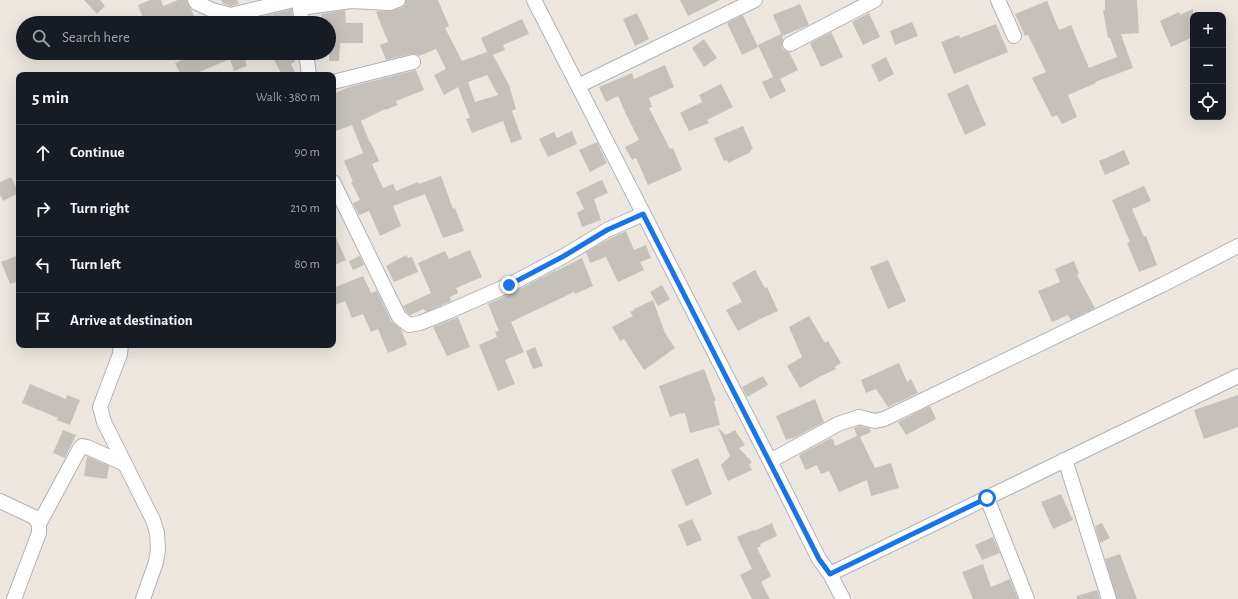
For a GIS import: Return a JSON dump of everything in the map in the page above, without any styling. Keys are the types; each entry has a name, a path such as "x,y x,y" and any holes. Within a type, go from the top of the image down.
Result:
{"street":[{"path":"195,0 197,3 212,10 231,14 298,2 351,1 390,3 398,0"},
{"path":"534,0 819,559 830,574 843,599"},
{"path":"578,86 756,0"},
{"path":"790,44 875,0"},
{"path":"998,0 1014,36"},
{"path":"298,2 301,16"},
{"path":"307,60 308,72"},
{"path":"336,81 413,62"},
{"path":"336,188 399,318 409,325 420,323 445,313 509,285 564,256 607,230 643,214"},
{"path":"770,461 838,424 859,417 876,421 884,419 1164,284 1238,246"},
{"path":"121,348 120,354 100,407 104,422 149,510 157,533 158,550 156,562 143,599"},
{"path":"830,574 1238,376"},
{"path":"39,524 82,446 125,464"},
{"path":"1064,460 1109,599"},
{"path":"987,498 1026,599"},
{"path":"0,501 34,517 39,524 40,533 14,599"}],"building":[{"path":"84,0 100,0 105,6 97,14"},
{"path":"150,0 161,0 163,6 178,0 187,0 194,16 142,16 138,5"},
{"path":"221,0 237,0 239,4 231,6 223,4"},
{"path":"406,0 438,0 449,26 445,28 462,61 487,52 481,38 522,19 529,34 503,45 505,50 493,55 509,85 516,109 512,111 522,139 511,143 503,121 472,133 466,119 470,118 458,87 444,95 434,75 446,69 436,49 419,56 416,54 411,54 386,60 380,45 388,42 376,12 390,11 401,8 405,5","holes":["487,75 498,95 475,102 468,82"]},
{"path":"680,0 720,0 688,16"},
{"path":"1105,0 1137,0 1139,33 1121,34 1133,68 1095,82 1096,83 1068,95 1077,117 1062,124 1057,115 1052,117 1032,78 1046,72 1028,35 1025,36 1015,14 1047,1 1059,30 1071,25 1089,68 1117,57 1110,38 1108,38 1103,10 1105,10"},
{"path":"800,4 809,25 782,36 773,15"},
{"path":"292,9 293,16 263,16"},
{"path":"1193,9 1193,12 1190,12 1190,38 1171,47 1160,21 1179,12 1180,15"},
{"path":"345,10 346,23 363,23 363,43 340,43 339,61 329,61 336,60 336,16 321,16 321,14"},
{"path":"637,13 649,39 635,46 623,19"},
{"path":"869,13 880,37 863,45 852,22"},
{"path":"743,15 758,47 742,55 727,23"},
{"path":"912,22 918,36 895,45 890,31"},
{"path":"996,24 1008,52 954,74 941,42 959,35 960,38"},
{"path":"831,32 843,57 821,67 810,43"},
{"path":"781,34 783,39 782,48 789,52 798,70 780,79 786,91 770,99 762,82 773,77 758,45"},
{"path":"704,39 717,58 704,67 692,48"},
{"path":"886,57 894,74 879,82 871,65"},
{"path":"182,60 228,60 199,72 180,72 175,63"},
{"path":"230,60 245,60 247,66 234,71"},
{"path":"274,60 294,60 295,62 291,64 295,72 280,72"},
{"path":"665,65 674,87 649,98 652,107 649,108 670,149 673,148 682,170 648,185 636,158 632,160 625,147 639,140 618,96 606,102 599,87 632,73 634,79"},
{"path":"416,70 424,90 396,101 398,105 385,109 361,121 379,161 372,164 383,188 393,184 396,191 418,182 419,184 441,176 453,209 455,208 464,231 443,238 425,194 393,206 401,226 380,236 369,211 359,215 353,203 360,200 351,182 353,182 344,161 363,153 352,125 336,131 336,93 349,87"},
{"path":"721,84 733,107 707,120 709,123 689,131 680,113 702,102 699,95"},
{"path":"968,84 986,125 965,135 947,94"},
{"path":"743,126 753,149 750,150 751,152 728,163 727,160 724,161 714,138"},
{"path":"572,131 577,144 548,157 539,139 554,132 557,138"},
{"path":"597,142 607,163 590,172 579,150"},
{"path":"1124,150 1130,164 1105,175 1099,161"},
{"path":"11,177 16,187 16,194 3,201 0,195 0,182"},
{"path":"602,180 608,193 594,199 601,220 582,227 577,213 584,209 576,192"},
{"path":"1144,186 1151,201 1132,209 1144,237 1146,236 1157,265 1139,272 1127,243 1130,242 1112,200"},
{"path":"626,231 634,250 646,245 651,258 640,262 644,270 618,282 606,257 590,263 586,252"},
{"path":"336,238 346,260 336,265"},
{"path":"470,250 482,277 456,288 458,293 450,297 451,301 426,312 424,309 410,315 406,312 403,306 431,293 418,263 445,251 449,259"},
{"path":"406,255 408,258 412,257 418,272 394,282 386,266"},
{"path":"16,256 16,282 10,284 1,262"},
{"path":"360,256 364,265 353,270 349,261"},
{"path":"582,258 593,286 575,294 574,292 511,322 524,352 505,360 515,384 498,391 479,345 497,337 495,332 499,331 488,304"},
{"path":"888,260 906,301 888,309 870,267"},
{"path":"1074,261 1079,274 1077,275 1095,308 1071,320 1068,315 1052,322 1038,291 1060,282 1055,269"},
{"path":"755,270 765,288 767,287 778,311 738,331 726,310 742,302 732,283"},
{"path":"363,276 371,293 377,291 391,321 401,329 407,345 388,353 378,329 371,332 363,314 352,318 345,301 336,305 336,287"},
{"path":"662,285 670,299 658,306 650,292"},
{"path":"653,300 665,333 675,348 644,370 624,339 620,341 612,327 633,316 630,312 634,309"},
{"path":"809,316 825,343 828,341 841,363 835,367 836,369 800,388 787,366 802,357 789,327"},
{"path":"458,317 470,347 447,356 433,327"},
{"path":"535,347 543,366 533,369 526,351"},
{"path":"899,363 907,382 911,379 918,393 888,407 876,389 866,393 861,380"},
{"path":"704,369 716,401 714,401 720,425 690,433 685,413 670,417 659,386"},
{"path":"763,376 768,385 747,397 742,387"},
{"path":"30,384 66,399 67,395 80,400 70,425 57,420 58,418 22,403"},
{"path":"1238,395 1238,427 1204,439 1194,410"},
{"path":"815,399 824,422 792,439 786,440 776,416"},
{"path":"930,406 936,419 906,435 898,422"},
{"path":"859,426 869,428 871,432 860,437 875,468 891,463 899,488 871,496 867,480 839,492 829,471 821,474 817,465 806,470 805,469 799,455 831,438 832,440 833,439 835,446 857,436 854,428"},
{"path":"718,428 726,435 735,430 745,445 739,448 752,462 749,465 752,470 728,481 721,465 730,456"},
{"path":"63,430 76,435 65,458 53,453"},
{"path":"87,456 109,466 107,479 84,476"},
{"path":"698,458 712,494 686,506 671,470"},
{"path":"1061,494 1073,520 1053,529 1041,502"},
{"path":"692,519 702,540 687,546 678,525"},
{"path":"772,523 777,536 760,544 761,546 757,548 771,576 761,582 770,599 752,599 740,575 752,569 737,537"},
{"path":"1102,523 1110,538 1100,543 1095,526"},
{"path":"993,537 1000,553 982,560 975,545"},
{"path":"1120,554 1137,599 1117,599 1105,559"},
{"path":"983,564 991,587 1010,579 1018,599 973,599 962,572"},
{"path":"1097,590 1100,599 1077,599 1077,596"}],"route":[{"path":"509,285 564,256 607,230 643,214 819,559 830,574 987,498"}]}
